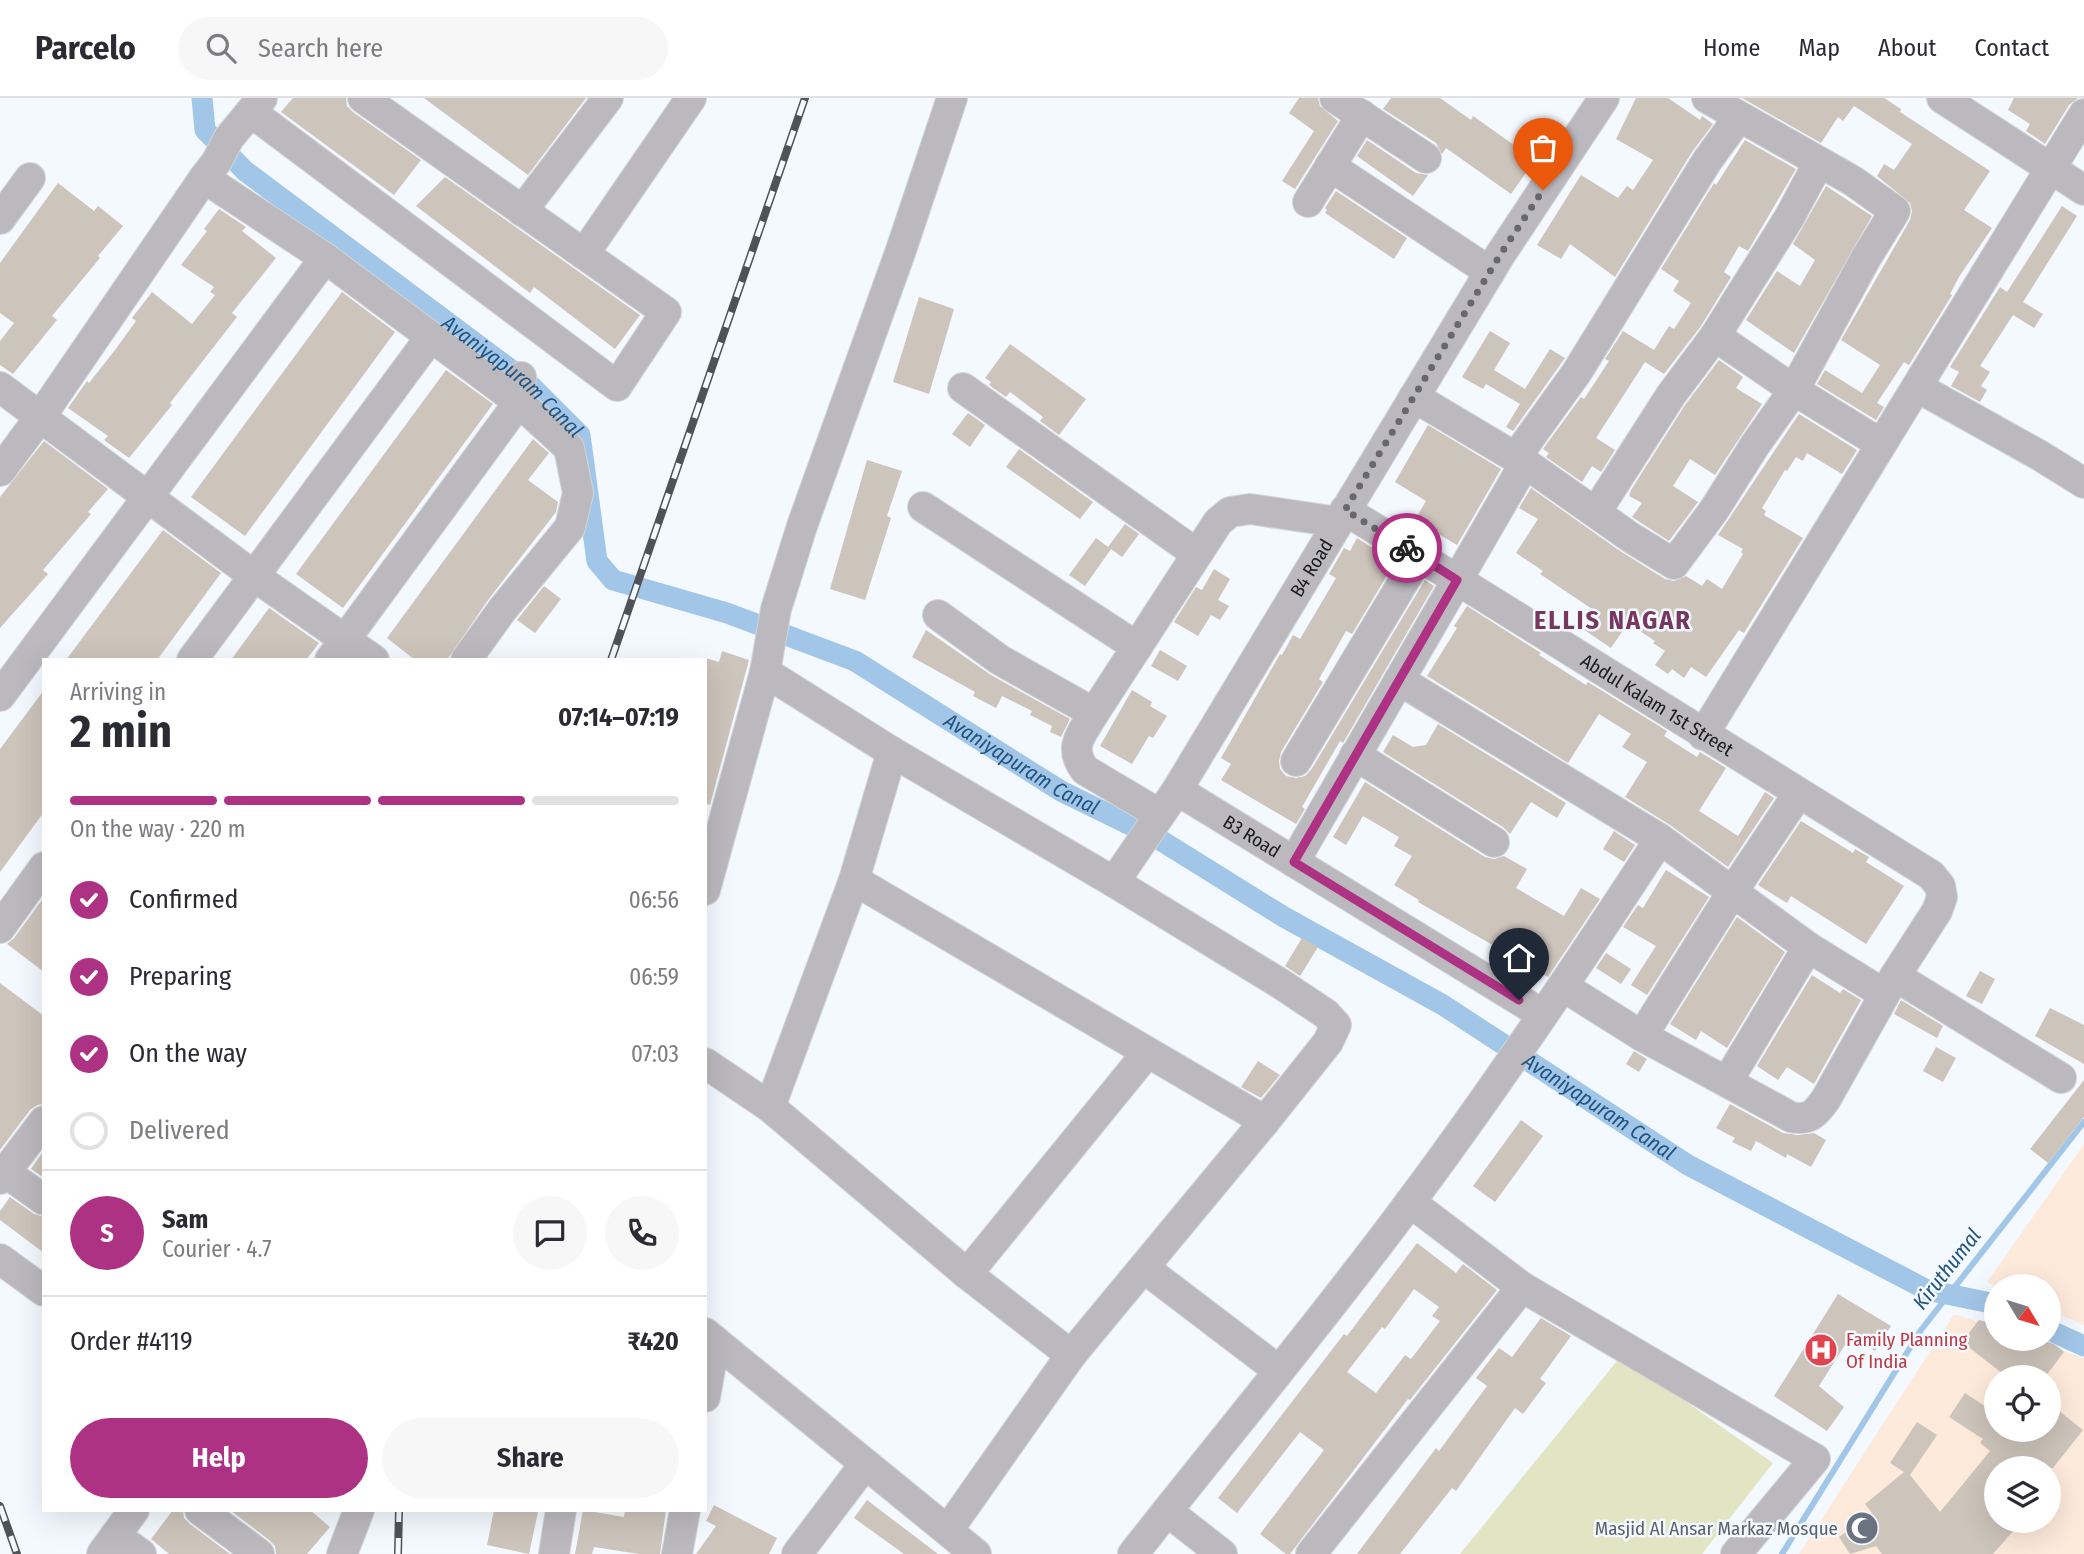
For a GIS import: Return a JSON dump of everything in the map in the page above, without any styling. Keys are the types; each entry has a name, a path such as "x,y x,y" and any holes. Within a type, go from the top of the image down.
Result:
{"street":[{"path":"0,471 257,105 617,386 666,312 363,98"},
{"path":"522,211 608,98"},
{"path":"584,254 691,98"},
{"path":"707,883 768,659 776,609 952,98"},
{"path":"1335,98 1426,158"},
{"path":"1414,397 1595,501 1630,537 1674,564 1714,510 1794,390 1866,258 1895,211 1853,181 1707,98"},
{"path":"1942,98 2084,190"},
{"name":"B4 Road","path":"1114,882 1177,790 1490,272 1600,100"},
{"path":"1703,735 2084,114"},
{"path":"1308,202 1362,115"},
{"path":"1294,862 1457,580 1520,460 1707,161 1739,117"},
{"path":"217,159 325,258 430,338 521,390 569,448 578,494 570,527 502,610 467,658"},
{"path":"1595,501 1715,336 1789,218 1819,162"},
{"path":"1330,166 1490,272"},
{"path":"0,219 30,178"},
{"path":"0,696 325,258"},
{"path":"1715,336 1794,390 1881,444"},
{"path":"192,658 430,338"},
{"path":"0,387 254,576 339,650 367,658"},
{"path":"1917,387 2039,455 2084,484"},
{"path":"964,388 1197,554"},
{"path":"339,650 521,390"},
{"path":"923,507 1137,647"},
{"path":"1157,817 1085,771 1077,759 1076,749 1080,737 1094,713 1218,522 1230,512 1250,509 1342,516"},
{"name":"Abdul Kalam 1st Street","path":"1342,516 1419,556 1931,875 1940,886 1942,897 1937,911 1889,985"},
{"path":"1296,761 1419,556"},
{"path":"939,615 1000,660 1094,713"},
{"path":"768,659 892,752 1281,984 1333,1021 1336,1029 1265,1121 1071,1355 948,1530"},
{"path":"1399,680 1660,839 1808,947 1889,985 2061,1077"},
{"path":"770,1107 854,880 892,752"},
{"path":"1355,755 1494,842"},
{"name":"B3 Road","path":"1177,790 1542,1014"},
{"path":"1643,1036 1732,891 1798,794"},
{"path":"1133,1554 1410,1202 1563,987 1660,839"},
{"path":"0,928 42,870"},
{"path":"854,880 1265,1121"},
{"path":"1727,1082 1808,947"},
{"path":"1563,987 1643,1036 1791,1117 1802,1119 1812,1117 1826,1099 1889,985"},
{"path":"967,1274 1147,1053"},
{"path":"707,1064 770,1107 967,1274 1071,1355"},
{"path":"42,1124 3,1175 42,1199"},
{"path":"1410,1202 1522,1287 1815,1459 1737,1554"},
{"path":"0,1259 42,1290"},
{"path":"1144,1268 1278,1370"},
{"path":"1311,1554 1522,1287"},
{"path":"707,1373 710,1336"},
{"path":"710,1336 976,1554"},
{"path":"797,1554 865,1464"},
{"path":"1167,1511 1222,1554"},
{"path":"133,1512 109,1545 141,1554"},
{"path":"203,1512 259,1554"},
{"path":"554,1554 561,1512"},
{"path":"677,1554 685,1512"},
{"path":"342,1554 352,1514"}],"shaded area":[{"path":"2084,1144 2084,1325 2062,1316 2062,1274 1993,1274"},
{"path":"1954,1314 1984,1324 1984,1351 2062,1351 2084,1358 2084,1554 1799,1554"}],"green space":[{"path":"1621,1356 1773,1463 1702,1554 1460,1554"}],"building":[{"path":"293,98 346,98 347,106 353,112 421,160 394,195 281,112"},
{"path":"424,98 586,98 528,175"},
{"path":"1299,98 1318,98 1320,106 1338,121 1295,189 1282,181 1314,131 1289,113"},
{"path":"1391,98 1440,98 1471,120 1473,116 1535,160 1511,194 1446,148 1442,154 1436,143 1383,109"},
{"path":"1636,98 1668,98 1700,120 1702,116 1713,124 1692,152 1615,277 1570,244 1561,259 1537,245 1581,175 1618,198 1627,186 1633,190 1653,160 1616,139"},
{"path":"1742,98 1884,98 1901,109 1900,112 1990,171 1964,210 1992,228 1959,277 1950,294 1952,295 1909,365 1904,362 1877,403 1884,407 1876,420 1817,384 1825,370 1862,393 1880,365 1841,340 1910,220 1910,203 1877,176 1884,164 1894,170 1912,144 1854,106 1843,121 1838,117 1821,143"},
{"path":"2014,98 2078,98 2069,105 2045,144 2026,131 2030,124 2008,110"},
{"path":"1367,140 1416,173 1428,175 1413,196 1357,156"},
{"path":"1745,140 1796,169 1748,251 1739,246 1724,272 1731,277 1701,326 1664,374 1645,362 1596,438 1615,450 1601,472 1592,466 1582,482 1546,457 1549,453 1543,449 1581,397 1584,399 1609,361 1605,359 1623,331 1654,350 1669,326 1674,329 1691,303 1673,291 1679,281 1661,269 1714,183 1716,185"},
{"path":"445,177 640,315 615,349 534,287 530,293 416,206"},
{"path":"58,183 94,211 98,206 123,226 52,316 57,320 13,374 0,365 0,341 14,323 0,313 0,263"},
{"path":"1826,186 1872,216 1794,353 1746,320 1777,271 1800,286 1815,260 1793,244"},
{"path":"1336,191 1407,238 1394,259 1325,213 1325,208"},
{"path":"2062,206 2077,216 2023,302 2043,314 2034,328 2013,315 1980,366 1990,372 1981,386 1987,390 1980,402 1951,386 1959,372 1950,367 2000,287 2007,292"},
{"path":"219,209 246,227 242,231 276,258 232,313 237,317 129,458 104,440 108,436 68,408 136,321 132,318 152,292 192,324 215,295 210,292 214,287 181,265 207,231 204,229"},
{"path":"342,292 395,332 245,536 191,497"},
{"path":"919,297 954,309 929,394 893,382"},
{"path":"1490,331 1510,343 1494,370 1525,389 1550,349 1565,358 1513,431 1506,427 1520,404 1486,384 1483,389 1462,377"},
{"path":"1010,344 1086,399 1059,435 1040,421 1043,417 1010,392 1006,397 989,385 991,382 985,378"},
{"path":"1719,360 1743,377 1736,388 1762,404 1715,475 1690,459 1673,486 1698,502 1669,541 1632,517 1642,503 1629,496 1685,405"},
{"path":"446,370 493,404 343,608 296,574"},
{"path":"968,413 985,425 970,447 952,434"},
{"path":"1799,414 1857,450 1842,474 1807,453 1803,461 1796,457 1787,471 1785,470 1762,508 1766,511 1764,515 1803,538 1744,633 1739,630 1706,677 1691,667 1684,678 1672,669 1668,674 1655,665 1665,651 1628,623 1611,648 1583,629 1595,611 1540,574 1543,571 1516,553 1538,519 1519,508 1531,488 1620,551 1665,579 1674,581 1686,576 1702,586 1707,579 1722,589 1743,554 1743,549 1718,535"},
{"path":"1428,425 1501,469 1457,545 1415,520 1426,501 1395,482"},
{"path":"533,439 549,453 528,480 558,502 556,512 488,600 448,658 412,658 387,638"},
{"path":"44,441 108,489 88,512 91,514 43,570 48,574 0,628 0,497"},
{"path":"1019,449 1093,502 1080,519 1006,467"},
{"path":"867,460 902,471 887,516 891,518 865,600 830,589"},
{"path":"1125,524 1139,534 1122,557 1111,549 1085,586 1069,575 1096,538 1108,547"},
{"path":"163,530 221,573 158,658 67,658"},
{"path":"1357,538 1395,562 1352,634 1346,631 1319,679 1323,682 1281,752 1280,769 1286,776 1305,776 1311,770 1425,580 1434,586 1343,743 1340,741 1302,807 1305,809 1296,824 1221,780 1231,764 1221,758 1280,654 1282,655 1293,635 1300,639 1336,578 1329,574 1344,548 1350,551"},
{"path":"1214,569 1230,579 1218,600 1229,606 1220,620 1211,615 1198,636 1174,622 1196,587 1202,590"},
{"path":"544,586 561,599 535,633 517,620"},
{"path":"1467,606 1586,685 1588,682 1667,731 1664,736 1697,757 1700,752 1726,768 1699,811 1738,836 1765,792 1774,798 1728,867 1670,825 1625,797 1647,762 1622,747 1631,734 1599,714 1568,763 1427,676 1457,628 1454,626"},
{"path":"269,608 319,643 308,658 232,658"},
{"path":"926,630 991,675 1070,719 1061,737 1050,732 1052,726 1030,715 1032,711 1002,696 996,708 973,696 975,692 912,657"},
{"path":"1160,650 1187,666 1178,681 1151,666"},
{"path":"722,651 749,660 710,805 707,804 707,659 719,662"},
{"path":"1132,690 1152,702 1150,706 1167,716 1153,738 1149,736 1132,764 1100,746"},
{"path":"42,693 42,815 0,872 0,749"},
{"path":"1438,724 1566,803 1557,818 1531,802 1510,834 1383,752 1393,735 1413,747 1426,745"},
{"path":"1365,782 1485,857 1494,859 1504,856 1527,869 1516,888 1564,916 1581,888 1600,899 1548,977 1418,902 1419,900 1394,885 1412,856 1394,846 1399,837 1363,816 1346,845 1333,837"},
{"path":"1801,821 1853,853 1855,849 1869,857 1866,862 1904,886 1866,944 1791,896 1787,903 1758,885"},
{"path":"1614,831 1635,845 1624,862 1603,849"},
{"path":"1666,870 1709,897 1647,995 1631,985 1656,946 1623,927 1638,905 1643,908"},
{"path":"42,900 42,970 7,944"},
{"path":"1737,917 1785,952 1727,1048 1701,1031 1696,1040 1670,1024"},
{"path":"1302,938 1318,947 1300,976 1285,966"},
{"path":"1606,953 1631,969 1621,984 1596,968"},
{"path":"1980,971 1995,979 1982,1004 1966,996"},
{"path":"1812,975 1840,993 1843,989 1861,1000 1814,1084 1787,1067 1778,1080 1757,1066"},
{"path":"0,983 42,1014 42,1104 30,1110 0,1150"},
{"path":"1901,1000 1943,1026 1937,1038 1894,1014"},
{"path":"2050,1008 2084,1025 2084,1064 2035,1036"},
{"path":"1936,1047 1956,1058 1943,1082 1923,1071"},
{"path":"1634,1051 1647,1059 1639,1072 1626,1064"},
{"path":"1258,1061 1280,1075 1261,1098 1241,1087"},
{"path":"2084,1080 2084,1117 2048,1163 2030,1149"},
{"path":"1730,1104 1783,1133 1814,1133 1826,1140 1811,1167 1787,1154 1786,1158 1756,1141 1751,1151 1732,1142 1735,1138 1716,1128"},
{"path":"1521,1120 1543,1136 1495,1202 1473,1186"},
{"path":"42,1153 42,1177 31,1169"},
{"path":"10,1197 42,1216 42,1252 0,1220 0,1211"},
{"path":"1417,1243 1456,1273 1463,1264 1497,1290 1410,1400 1408,1399 1290,1554 1286,1554 1260,1534 1324,1450 1300,1432 1237,1513 1218,1498 1344,1334 1347,1336","holes":["1414,1289 1439,1307 1432,1316 1440,1321 1411,1359 1405,1355 1376,1393 1347,1372 1382,1327 1385,1329"]},
{"path":"1838,1294 1891,1326 1875,1351 1852,1334 1819,1386 1844,1407 1827,1431 1774,1396"},
{"path":"1541,1318 1571,1336 1540,1379 1546,1383 1523,1414 1515,1408 1456,1491 1452,1488 1400,1554 1357,1554 1436,1448 1439,1451 1487,1386 1476,1378 1499,1348 1512,1357"},
{"path":"1979,1320 1984,1321 1984,1351 2064,1352 2054,1365 1992,1365 1962,1342"},
{"path":"1965,1393 1984,1405 1984,1442 2061,1442 2061,1413 2083,1430 2061,1458 1986,1456 1990,1451 1980,1443 1983,1439 1949,1417"},
{"path":"1917,1422 1937,1435 1910,1475 1940,1512 1984,1458 1984,1533 2011,1533 1993,1554 1882,1554 1876,1546 1850,1554 1839,1537 1872,1513 1865,1504 1904,1472 1890,1463"},
{"path":"867,1500 938,1554 904,1554 854,1518"},
{"path":"714,1505 777,1538 769,1554 696,1554 716,1526 706,1521"},
{"path":"171,1512 183,1512 184,1518 190,1524 230,1554 169,1554 151,1539"},
{"path":"233,1512 312,1512 330,1527 307,1554 276,1554 275,1546"},
{"path":"494,1512 538,1512 529,1554 487,1545"},
{"path":"583,1512 624,1517 625,1512 666,1512 660,1554 639,1554 594,1547 592,1554 575,1554"}],"waterway":[{"name":"Avaniyapuram Canal","path":"202,98 205,130 245,171 526,381 580,435 597,561 613,580 727,613 855,661 1061,791 1157,838 1284,917 1443,1005 1688,1165 1927,1290 1984,1302"},
{"name":"Kiruthumal","path":"1782,1554 1921,1330 2084,1122"},
{"name":"Avaniyapuram Canal","path":"2062,1336 2084,1346"}],"railway":[{"path":"612,658 805,98"},
{"path":"0,1506 17,1554"},
{"path":"398,1554 399,1512"}],"way so far":[{"path":"1407,548 1345,510 1500,255 1543,190"}],"place":[{"name":"Family Planning Of India","path":"1821,1350"},
{"name":"Masjid Al Ansar Markaz Mosque","path":"1862,1528"}],"district":[{"name":"ELLIS NAGAR","path":"1613,620"}],"route":[{"path":"1407,548 1457,580 1294,862 1519,1000"}]}
